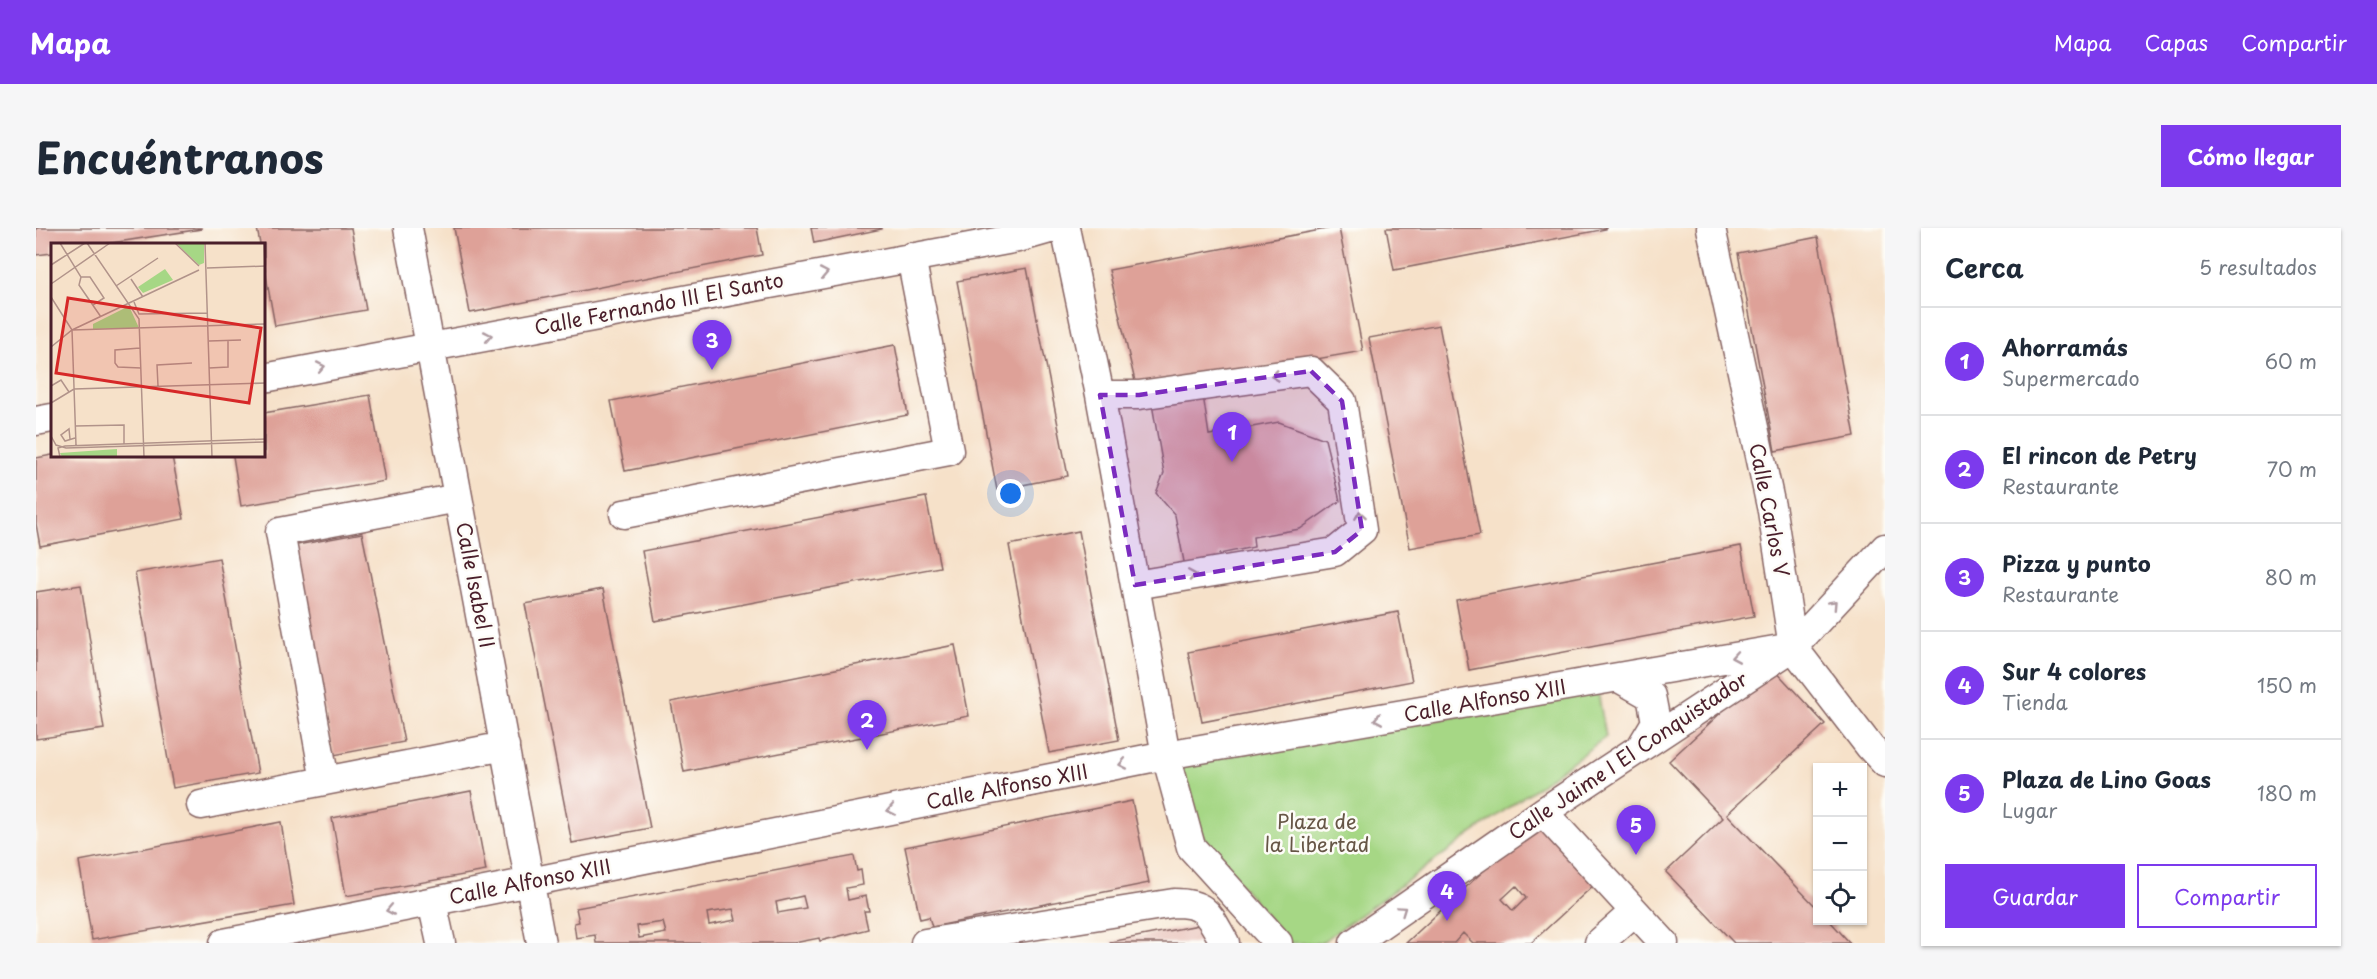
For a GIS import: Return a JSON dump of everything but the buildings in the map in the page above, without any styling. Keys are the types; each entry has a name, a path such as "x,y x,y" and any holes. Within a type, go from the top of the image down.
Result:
{"street":[{"name":"Calle Isabel II","path":"408,228 541,943"},
{"name":"Calle Fernando III El Santo","path":"266,378 1018,238 1053,228"},
{"path":"1065,228 1100,395 1166,755 1191,847 1278,943"},
{"name":"Calle Carlos V","path":"1711,228 1772,511 1793,647 1870,747 1885,763"},
{"path":"624,514 949,451 911,257"},
{"path":"1100,395 1139,395 1311,371 1342,401 1362,530 1335,552 1135,585"},
{"path":"36,421 51,418"},
{"path":"325,781 280,532 458,498"},
{"name":"Calle Jaime I El Conquistador","path":"1354,943 1543,812 1793,647 1885,548"},
{"name":"Calle Alfonso XIII","path":"224,943 1166,755 1793,647"},
{"path":"1619,678 1651,696 1656,722 1641,747"},
{"path":"201,805 505,746"},
{"path":"1543,812 1664,943"},
{"path":"432,902 441,943"},
{"path":"926,943 1174,903 1192,903 1206,911 1225,943"},
{"path":"1599,943 1634,912"}],"highlighted area":[{"path":"1311,371 1342,401 1362,530 1335,552 1135,585 1100,395 1139,395"}],"green space":[{"name":"Plaza de la Libertad","path":"1598,692 1606,737 1321,943 1288,943 1204,839 1175,765"}],"place":[{"name":"Pizza y punto","path":"712,370"},
{"name":"Ahorramás","path":"1232,462"},
{"name":"El rincon de Petry","path":"867,750"},
{"name":"Plaza de Lino Goas","path":"1636,855"},
{"name":"Sur 4 colores","path":"1447,921"}]}
